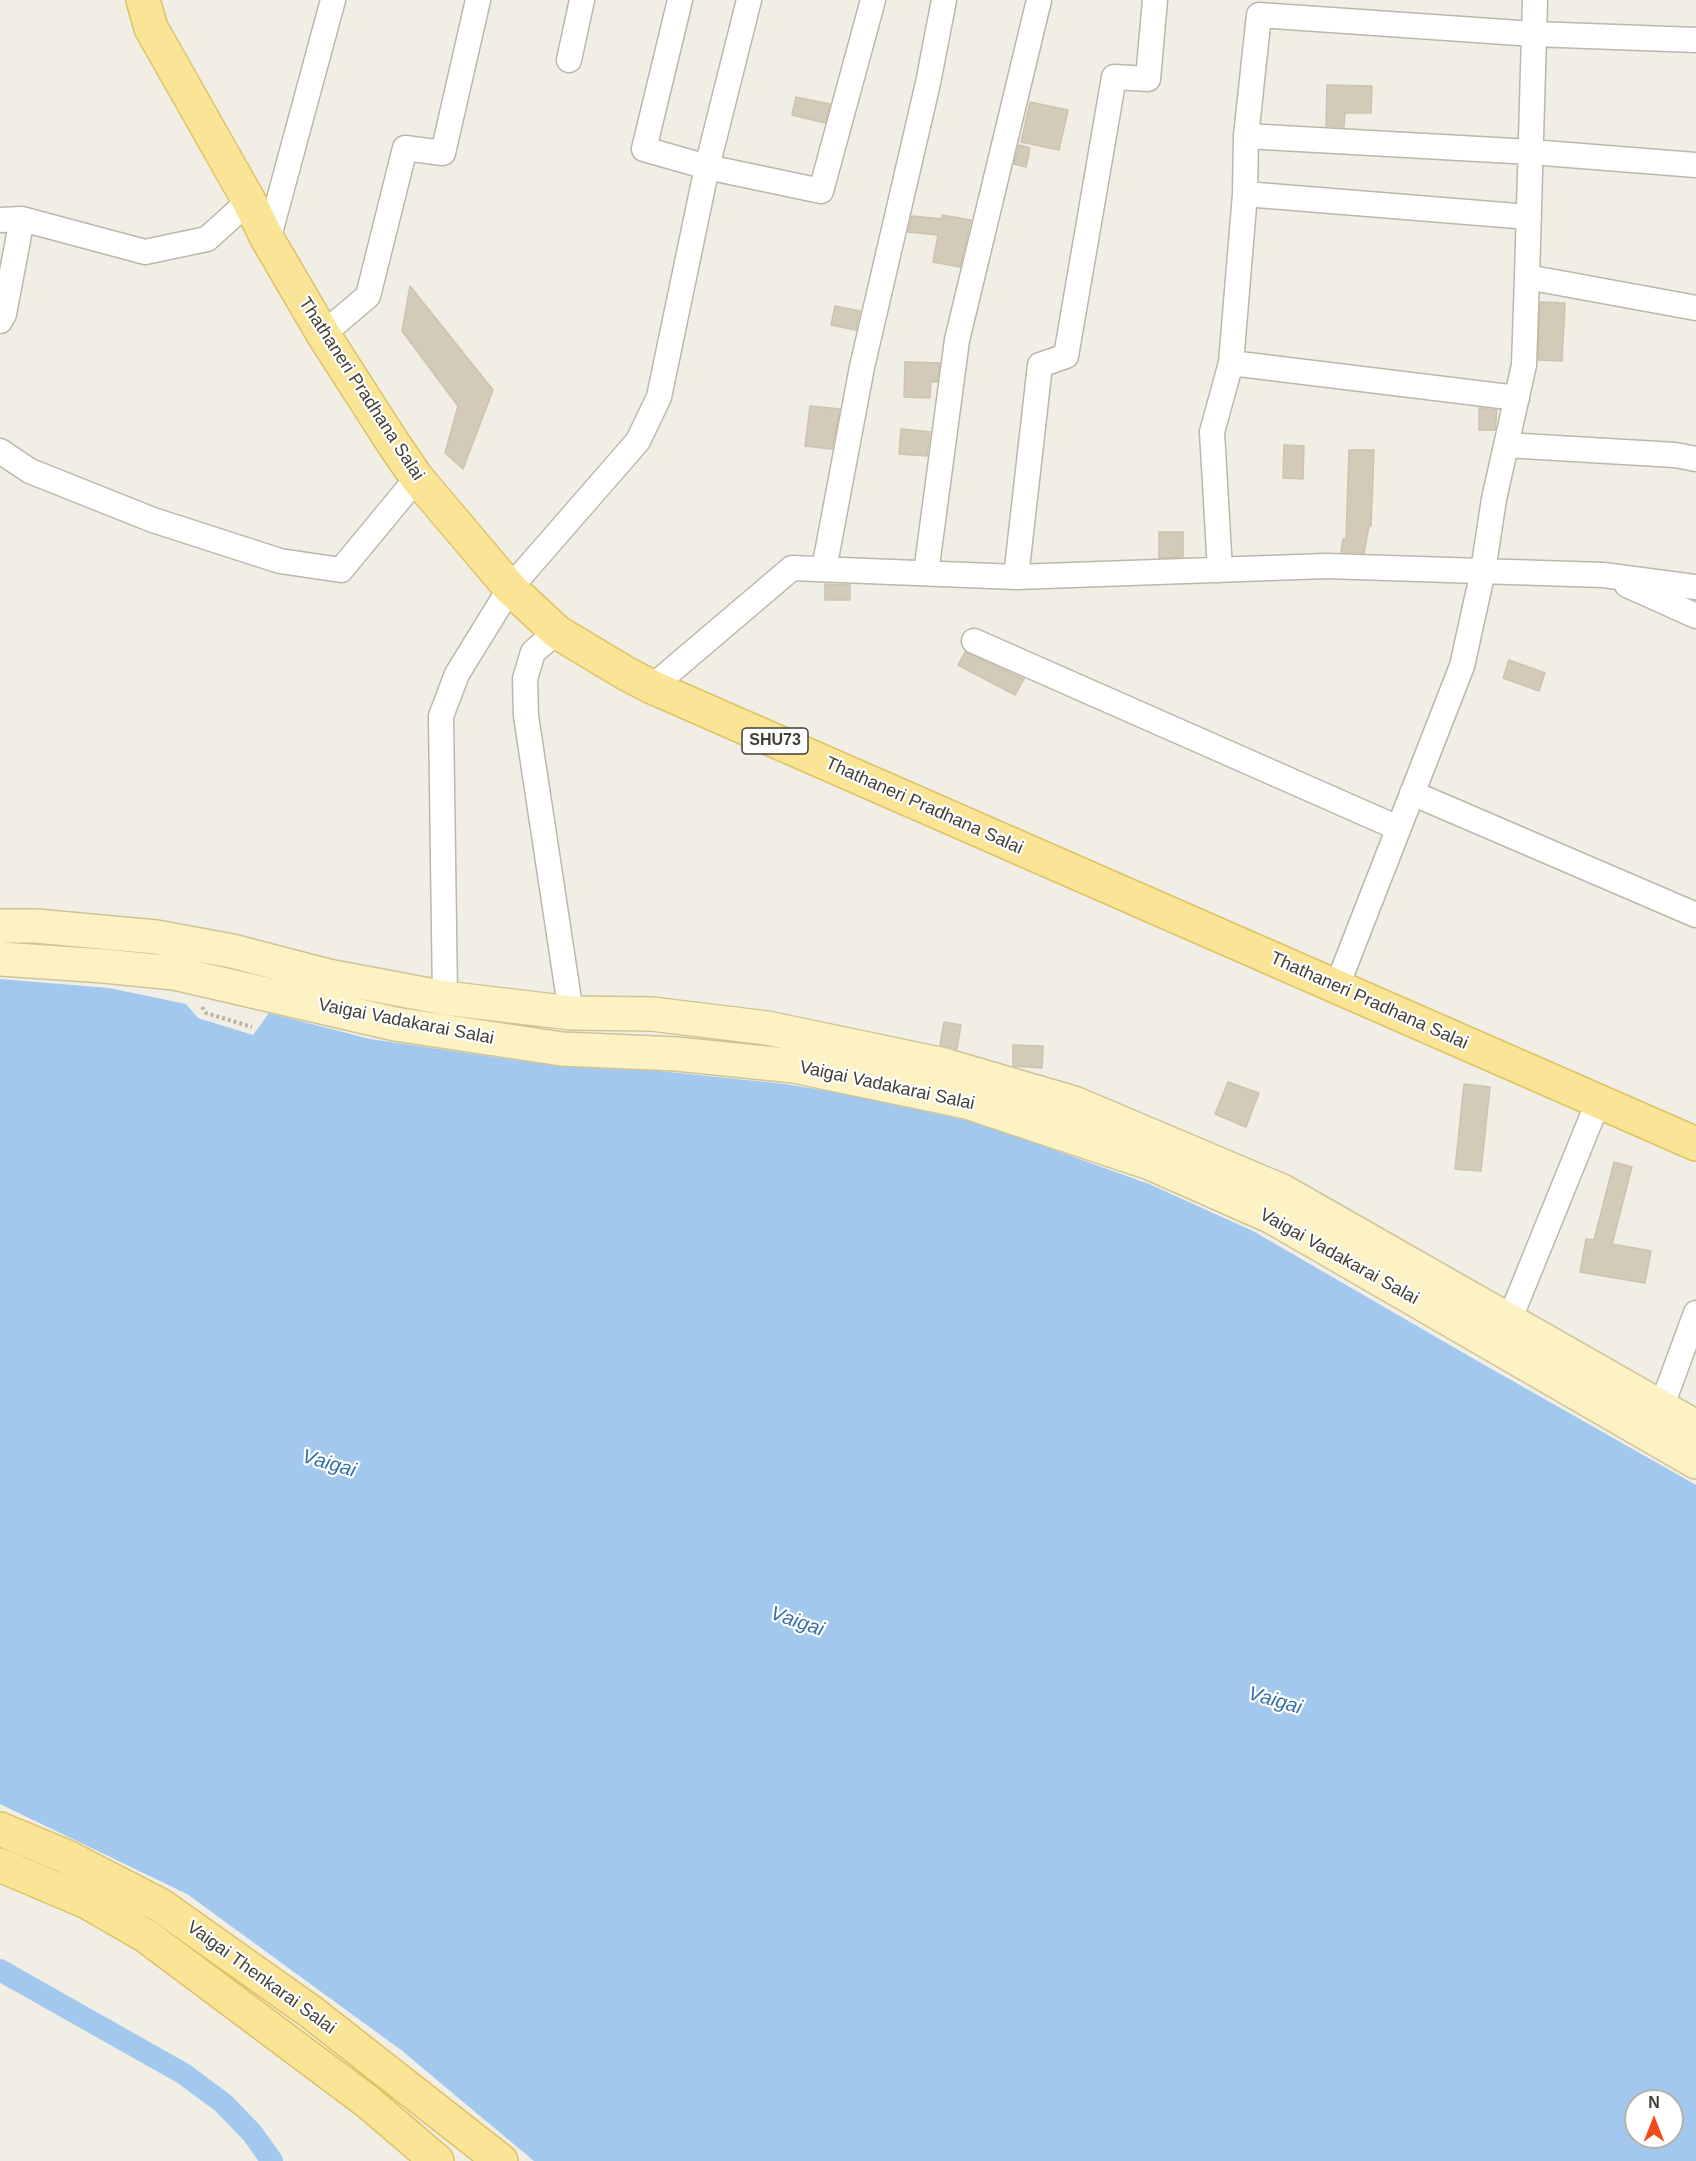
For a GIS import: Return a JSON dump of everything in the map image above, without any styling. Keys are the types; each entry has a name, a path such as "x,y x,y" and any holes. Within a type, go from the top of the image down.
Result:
{"main road":[{"name":"Thathaneri Pradhana Salai","path":"142,0 151,28 249,201 268,240 323,334 393,443 417,478 510,588 557,632 652,687 1696,1144"},
{"name":"Vaigai Vadakarai Salai","path":"0,926 48,927 156,938 232,951 328,976 445,998 571,1013 652,1014 766,1028 944,1065 1074,1103 1282,1191 1696,1427"},
{"name":"Vaigai Vadakarai Salai","path":"0,959 174,973 395,1024 562,1049 677,1054 794,1066 967,1102 1150,1163 1272,1218 1696,1462"},
{"name":"Vaigai Thenkarai Salai","path":"0,1830 65,1856 160,1905 311,2012 501,2161"},
{"name":"Vaigai Thenkarai Salai","path":"0,1865 87,1902 146,1936 369,2102 437,2161"}],"street":[{"path":"268,240 333,0"},
{"path":"323,334 368,296 405,148 442,153 478,0"},
{"path":"569,60 582,0"},
{"path":"680,0 644,149 707,167 821,191 873,0"},
{"path":"445,998 441,716 457,674 510,588 638,441 659,396 707,167 749,0"},
{"path":"824,569 862,367 928,83 944,0"},
{"path":"926,573 957,340 1039,0"},
{"path":"1016,577 1040,365 1066,356 1114,77 1148,79 1155,0"},
{"path":"1336,986 1462,666 1483,571 1494,499 1524,365 1535,0"},
{"path":"1220,570 1212,432 1231,363 1245,194 1246,136 1259,15 1534,34 1696,40"},
{"path":"1246,136 1531,152 1696,165"},
{"path":"1245,194 1529,217"},
{"path":"0,321 4,314 11,220 145,252 207,239 249,201"},
{"path":"1527,277 1696,308"},
{"path":"1231,363 1517,398"},
{"path":"1506,445 1675,455 1696,459"},
{"path":"0,451 30,471 153,520 280,561 341,570 417,478"},
{"path":"652,687 792,568 1016,577 1326,566 1603,575 1696,587"},
{"path":"1603,575 1696,616"},
{"path":"557,632 533,652 530,659 525,679 526,716 571,1013"},
{"path":"974,642 1398,828"},
{"path":"1412,793 1696,915"},
{"path":"1509,1321 1598,1102"},
{"path":"1661,1408 1696,1313"}],"water":[{"name":"Vaigai","path":"0,979 109,988 186,1004 198,1018 253,1035 269,1013 370,1039 557,1066 660,1071 785,1084 841,1093 979,1123 1149,1184 1253,1231 1696,1485 1696,2161 534,2161 401,2050 187,1894 0,1804"}],"building":[{"path":"1327,85 1372,86 1371,113 1345,113 1344,127 1326,126"},
{"path":"796,97 830,104 825,123 792,115"},
{"path":"1030,102 1068,110 1059,150 1021,142"},
{"path":"1019,145 1030,148 1026,167 1014,164"},
{"path":"942,215 971,220 960,267 933,262 938,235 908,232 912,216 942,219"},
{"path":"410,286 493,390 463,469 445,453 458,406 402,331"},
{"path":"1540,302 1565,303 1562,361 1538,360"},
{"path":"835,306 860,311 856,330 831,325"},
{"path":"905,362 940,363 937,382 931,382 930,398 904,397"},
{"path":"810,406 840,409 832,449 805,446"},
{"path":"1479,408 1497,410 1495,430 1479,430"},
{"path":"901,429 930,432 927,456 899,454"},
{"path":"1284,445 1304,446 1303,479 1283,478"},
{"path":"1349,450 1374,450 1371,526 1369,526 1364,553 1341,552 1343,539 1346,540"},
{"path":"1159,532 1183,532 1183,557 1159,558"},
{"path":"825,584 850,585 850,600 825,600"},
{"path":"965,652 1024,679 1015,695 958,665"},
{"path":"1509,660 1545,673 1539,691 1503,678"},
{"path":"944,1022 961,1025 957,1049 940,1045"},
{"path":"1013,1045 1043,1046 1042,1068 1013,1066"},
{"path":"1228,1082 1259,1093 1246,1127 1215,1114"},
{"path":"1464,1084 1490,1087 1481,1171 1455,1169"},
{"path":"1614,1162 1632,1167 1612,1244 1651,1251 1645,1283 1580,1272 1586,1239 1594,1240"}],"waterway":[{"path":"0,1970 184,2074 223,2103 252,2133 272,2161"}]}
